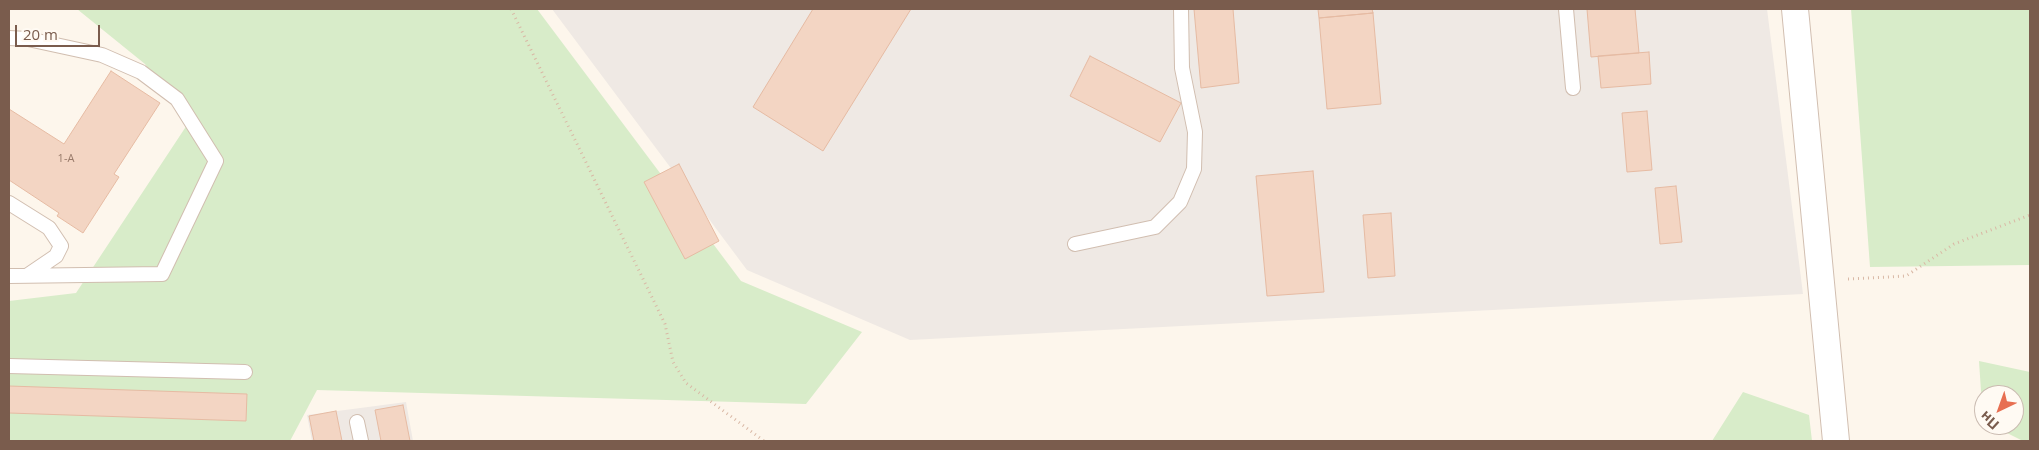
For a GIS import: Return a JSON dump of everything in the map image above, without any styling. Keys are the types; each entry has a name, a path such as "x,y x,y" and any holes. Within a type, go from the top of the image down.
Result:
{"street":[{"path":"1795,9 1836,441"}],"lane":[{"path":"1076,244 1155,226 1180,202 1194,169 1195,132 1182,68 1181,9"},
{"path":"1566,9 1573,88"},
{"path":"9,38 28,39 102,55 141,72 177,99 216,161 162,274 9,276"},
{"path":"9,203 50,228 61,246 56,256 27,276"},
{"path":"9,366 245,372"},
{"path":"357,422 361,441"}],"path":[{"path":"511,9 665,324 673,362 686,383 764,441"},
{"path":"1820,278 1906,276 1954,244 2030,215"}],"shaded area":[{"path":"552,9 1767,9 1803,294 910,340 747,270"},
{"path":"406,402 413,441 312,441 307,415"}],"green space":[{"path":"77,9 537,9 741,281 862,332 806,404 317,390 290,441 9,441 9,301 76,293 187,125 145,64"},
{"path":"1851,9 2030,9 2030,265 1870,267"},
{"path":"1979,361 2030,372 2030,441 2023,441 2011,435 2024,435 2024,385 1981,385"},
{"path":"1743,392 1809,415 1812,441 1712,441"}],"building":[{"path":"813,9 911,9 823,151 753,107"},
{"path":"1194,9 1233,9 1239,83 1201,88"},
{"path":"1318,9 1372,9 1373,13 1319,18"},
{"path":"1587,9 1635,9 1639,53 1591,57"},
{"path":"1373,13 1381,104 1327,109 1319,18"},
{"path":"1649,52 1651,84 1601,88 1598,56"},
{"path":"1090,56 1181,103 1160,142 1070,96"},
{"path":"111,71 160,103 114,174 119,177 83,233 57,216 59,213 9,180 9,109 64,144"},
{"path":"1647,111 1652,170 1627,172 1622,113"},
{"path":"679,164 719,241 685,259 644,182"},
{"path":"1313,171 1324,292 1267,296 1256,176"},
{"path":"1676,186 1682,242 1660,244 1655,188"},
{"path":"1391,213 1395,276 1368,278 1363,215"},
{"path":"9,386 247,394 246,421 9,413"},
{"path":"403,405 410,441 381,441 375,410"},
{"path":"336,411 342,441 314,441 309,416"}]}
